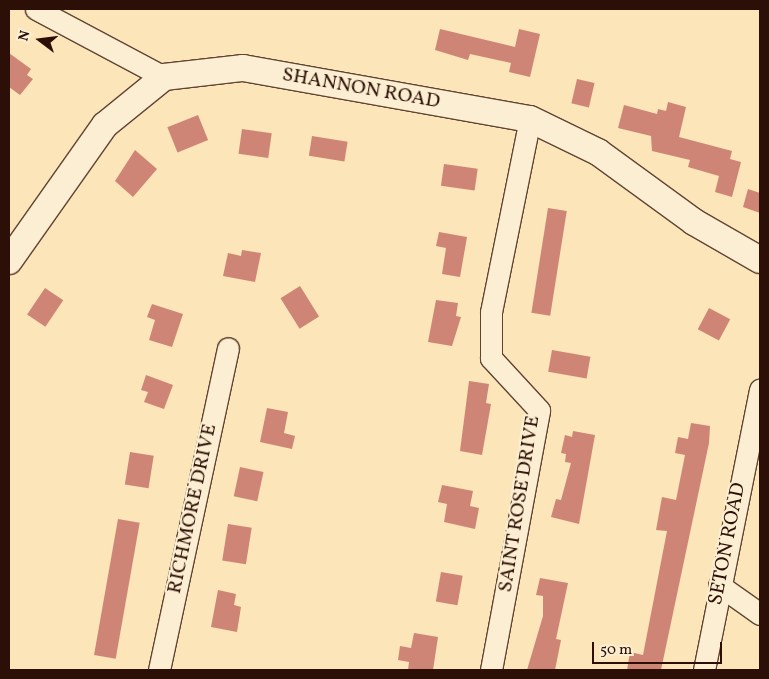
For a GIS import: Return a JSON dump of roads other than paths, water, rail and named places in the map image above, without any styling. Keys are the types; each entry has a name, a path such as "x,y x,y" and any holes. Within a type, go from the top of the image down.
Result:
{"street":[{"path":"9,261 105,125 164,77 36,9"},
{"name":"SHANNON ROAD","path":"164,77 243,68 530,119 598,152 694,222 760,260"},
{"name":"SAINT ROSE DRIVE","path":"491,670 539,410 491,358 491,312 530,119"},
{"name":"RICHMORE DRIVE","path":"159,670 228,348"},
{"name":"SETON ROAD","path":"704,670 719,585 760,390"},
{"path":"719,585 760,614"}]}
